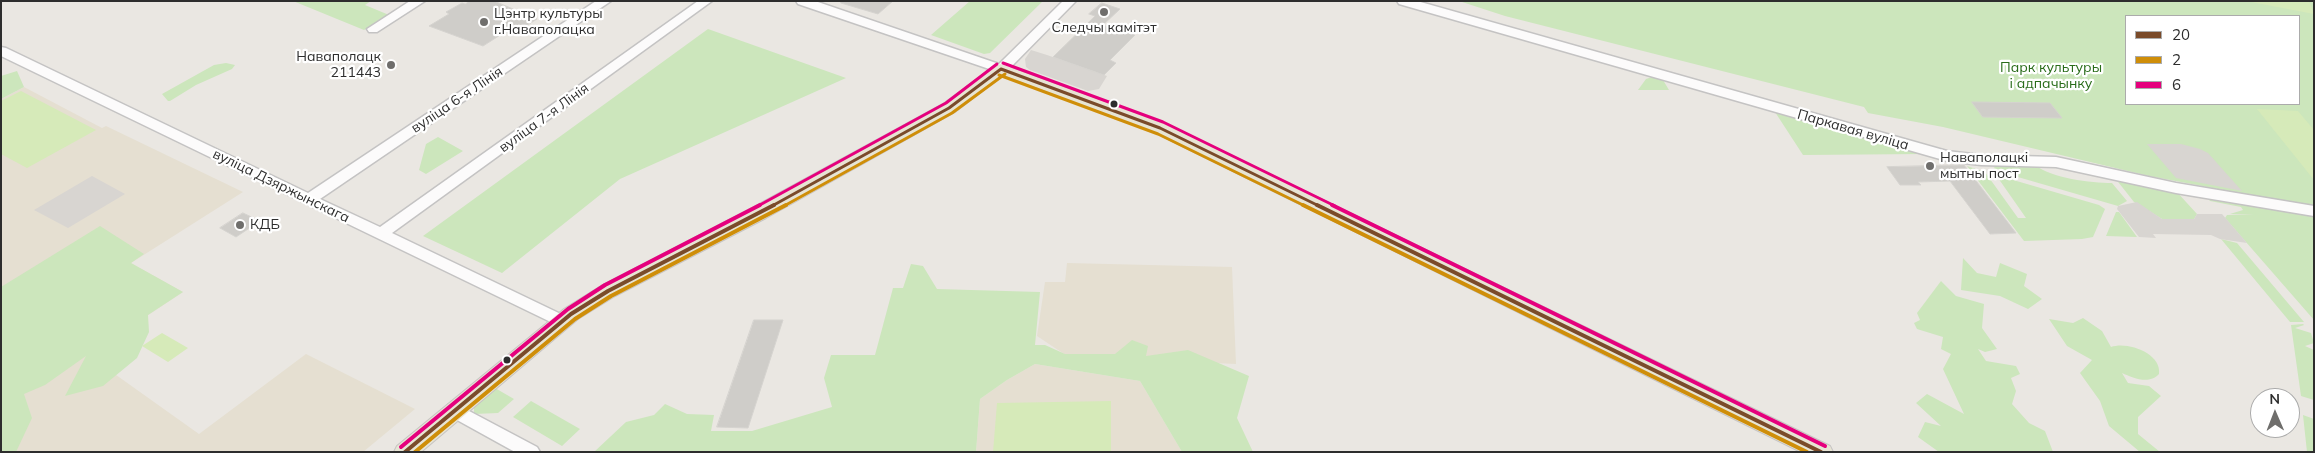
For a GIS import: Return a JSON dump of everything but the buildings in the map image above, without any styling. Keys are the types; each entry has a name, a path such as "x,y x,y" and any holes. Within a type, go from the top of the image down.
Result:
{"main road":[{"path":"405,452 562,321 608,291 759,213 949,108 1001,69 1160,128 1822,452"}],"street":[{"path":"373,29 418,1"},
{"name":"вуліца 6-я Лінія","path":"308,199 606,1"},
{"name":"вуліца 7-я Лінія","path":"381,234 706,1"},
{"path":"802,1 1001,69 1070,1"},
{"name":"Паркавая вуліца","path":"1403,1 1946,156 1981,160 2056,162 2176,188 2314,211"},
{"name":"вуліца Дзяржынскага","path":"1,52 562,321"},
{"path":"454,410 531,452"}],"shaded area":[{"path":"1031,50 1107,76 1099,89 1088,91 1030,70 1026,67 1025,59"},
{"path":"24,87 102,128 106,126 243,192 131,263 183,292 88,355 199,434 306,354 415,409 363,452 1,452 1,99"},
{"path":"2147,144 2181,144 2200,149 2208,153 2242,191 2176,178"},
{"path":"92,176 125,194 68,228 34,210"},
{"path":"2137,202 2162,219 2194,219 2197,214 2222,214 2247,243 2220,239 2211,235 2153,234 2156,238 2139,237 2117,209 2118,206"},
{"path":"1067,263 1232,267 1236,364 1067,356 1037,336 1045,282 1065,282"},
{"path":"1035,364 1140,381 1182,452 976,452 980,399 1007,380"}],"green space":[{"path":"293,1 371,1 365,5 389,15 364,30"},
{"path":"970,1 1043,1 990,53 984,54 931,35"},
{"name":"Парк культуры і адпачынку","path":"1459,1 2314,1 2314,207 2149,176 1943,127 1868,113 1864,107 1505,16"},
{"path":"2246,1 2309,1 2314,14"},
{"path":"708,29 846,78 620,179 502,273 423,236"},
{"path":"226,63 235,65 232,69 196,85 170,101 162,94 214,65"},
{"path":"17,71 24,87 1,99 1,76"},
{"path":"1652,77 1663,80 1669,90 1638,90 1646,79"},
{"path":"21,91 96,130 27,168 1,154 1,101"},
{"path":"2257,109 2298,111 2314,130 2314,180"},
{"path":"1775,112 1924,154 1803,155"},
{"path":"438,137 463,151 426,174 419,170 426,144"},
{"path":"1996,165 2035,165 2042,170 2061,176 2083,181 2112,183 2127,201 2118,206 1997,171 1994,168"},
{"path":"1967,166 1985,172 2018,218 2026,218 1996,175 2099,205 2105,209 2093,237 2024,241"},
{"path":"2115,178 2176,191 2197,214 2194,219 2162,219 2134,202"},
{"path":"2208,198 2314,215 2314,320 2225,218 2227,215 2254,214 2230,214 2243,210 2241,207 2210,201"},
{"path":"2116,212 2119,212 2137,237 2106,236"},
{"path":"100,226 144,254 131,263 183,292 148,315 149,332 137,358 103,386 65,396 86,356 45,385 24,394 32,418 16,452 1,452 1,287"},
{"path":"2221,239 2237,243 2304,322 2290,322"},
{"path":"1963,258 1977,273 1996,277 2000,263 2027,274 2024,286 2042,299 2028,309 2000,296 1961,290"},
{"path":"911,264 923,266 937,289 1040,292 1035,345 1045,345 1065,354 1115,354 1132,340 1148,346 1146,356 1188,350 1249,376 1237,418 1253,452 1182,452 1140,381 1035,364 1007,380 980,399 976,452 594,452 626,422 654,415 665,404 687,414 714,415 711,431 752,431 832,407 824,378 831,355 875,355 893,288 903,288"},
{"path":"1941,281 1956,296 1984,304 1982,328 1997,349 1985,352 1978,349 1986,361 2016,366 2020,374 2011,378 2016,391 2012,404 2029,423 2045,431 2053,452 1939,452 1918,437 1925,422 1941,426 1916,403 1927,394 1964,414 1943,369 1951,354 1941,349 1943,337 1917,329 1914,323 1920,320 1917,313"},
{"path":"2083,318 2102,331 2111,347 2134,347 2142,350 2155,360 2159,374 2151,379 2141,380 2122,373 2128,383 2149,386 2161,396 2138,417 2138,434 2160,452 2140,452 2109,426 2100,401 2080,373 2092,360 2067,346 2049,319 2073,323"},
{"path":"2303,324 2295,328 2311,333 2314,343 2305,346 2314,350 2314,400 2301,396 2291,325"},
{"path":"162,333 188,348 168,362 142,346"},
{"path":"495,388 514,399 498,413 474,414 474,407"},
{"path":"531,401 580,429 562,446 513,417"},
{"path":"1111,401 1111,452 993,452 997,403"},
{"path":"2303,415 2314,419 2314,452 2307,452"}],"transit line":[{"name":"6","path":"1003,63 1163,122 1825,446"},
{"name":"6","path":"401,447 568,309 605,285 756,207 946,103 997,64"},
{"name":"20","path":"1001,69 1160,128 1821,452"},
{"name":"20","path":"405,452 571,314 608,291 759,213 949,108 1001,69"},
{"name":"2","path":"415,452 575,319 611,296 762,218 952,113 1005,74"},
{"name":"2","path":"999,75 1158,134 1807,452"}],"place":[{"name":"Следчы камітэт","path":"1104,12"},
{"name":"Цэнтр культуры г.Наваполацка","path":"484,22"},
{"name":"Наваполацк 211443","path":"391,65"},
{"name":"Наваполацкі мытны пост","path":"1930,166"},
{"name":"КДБ","path":"240,225"}]}
